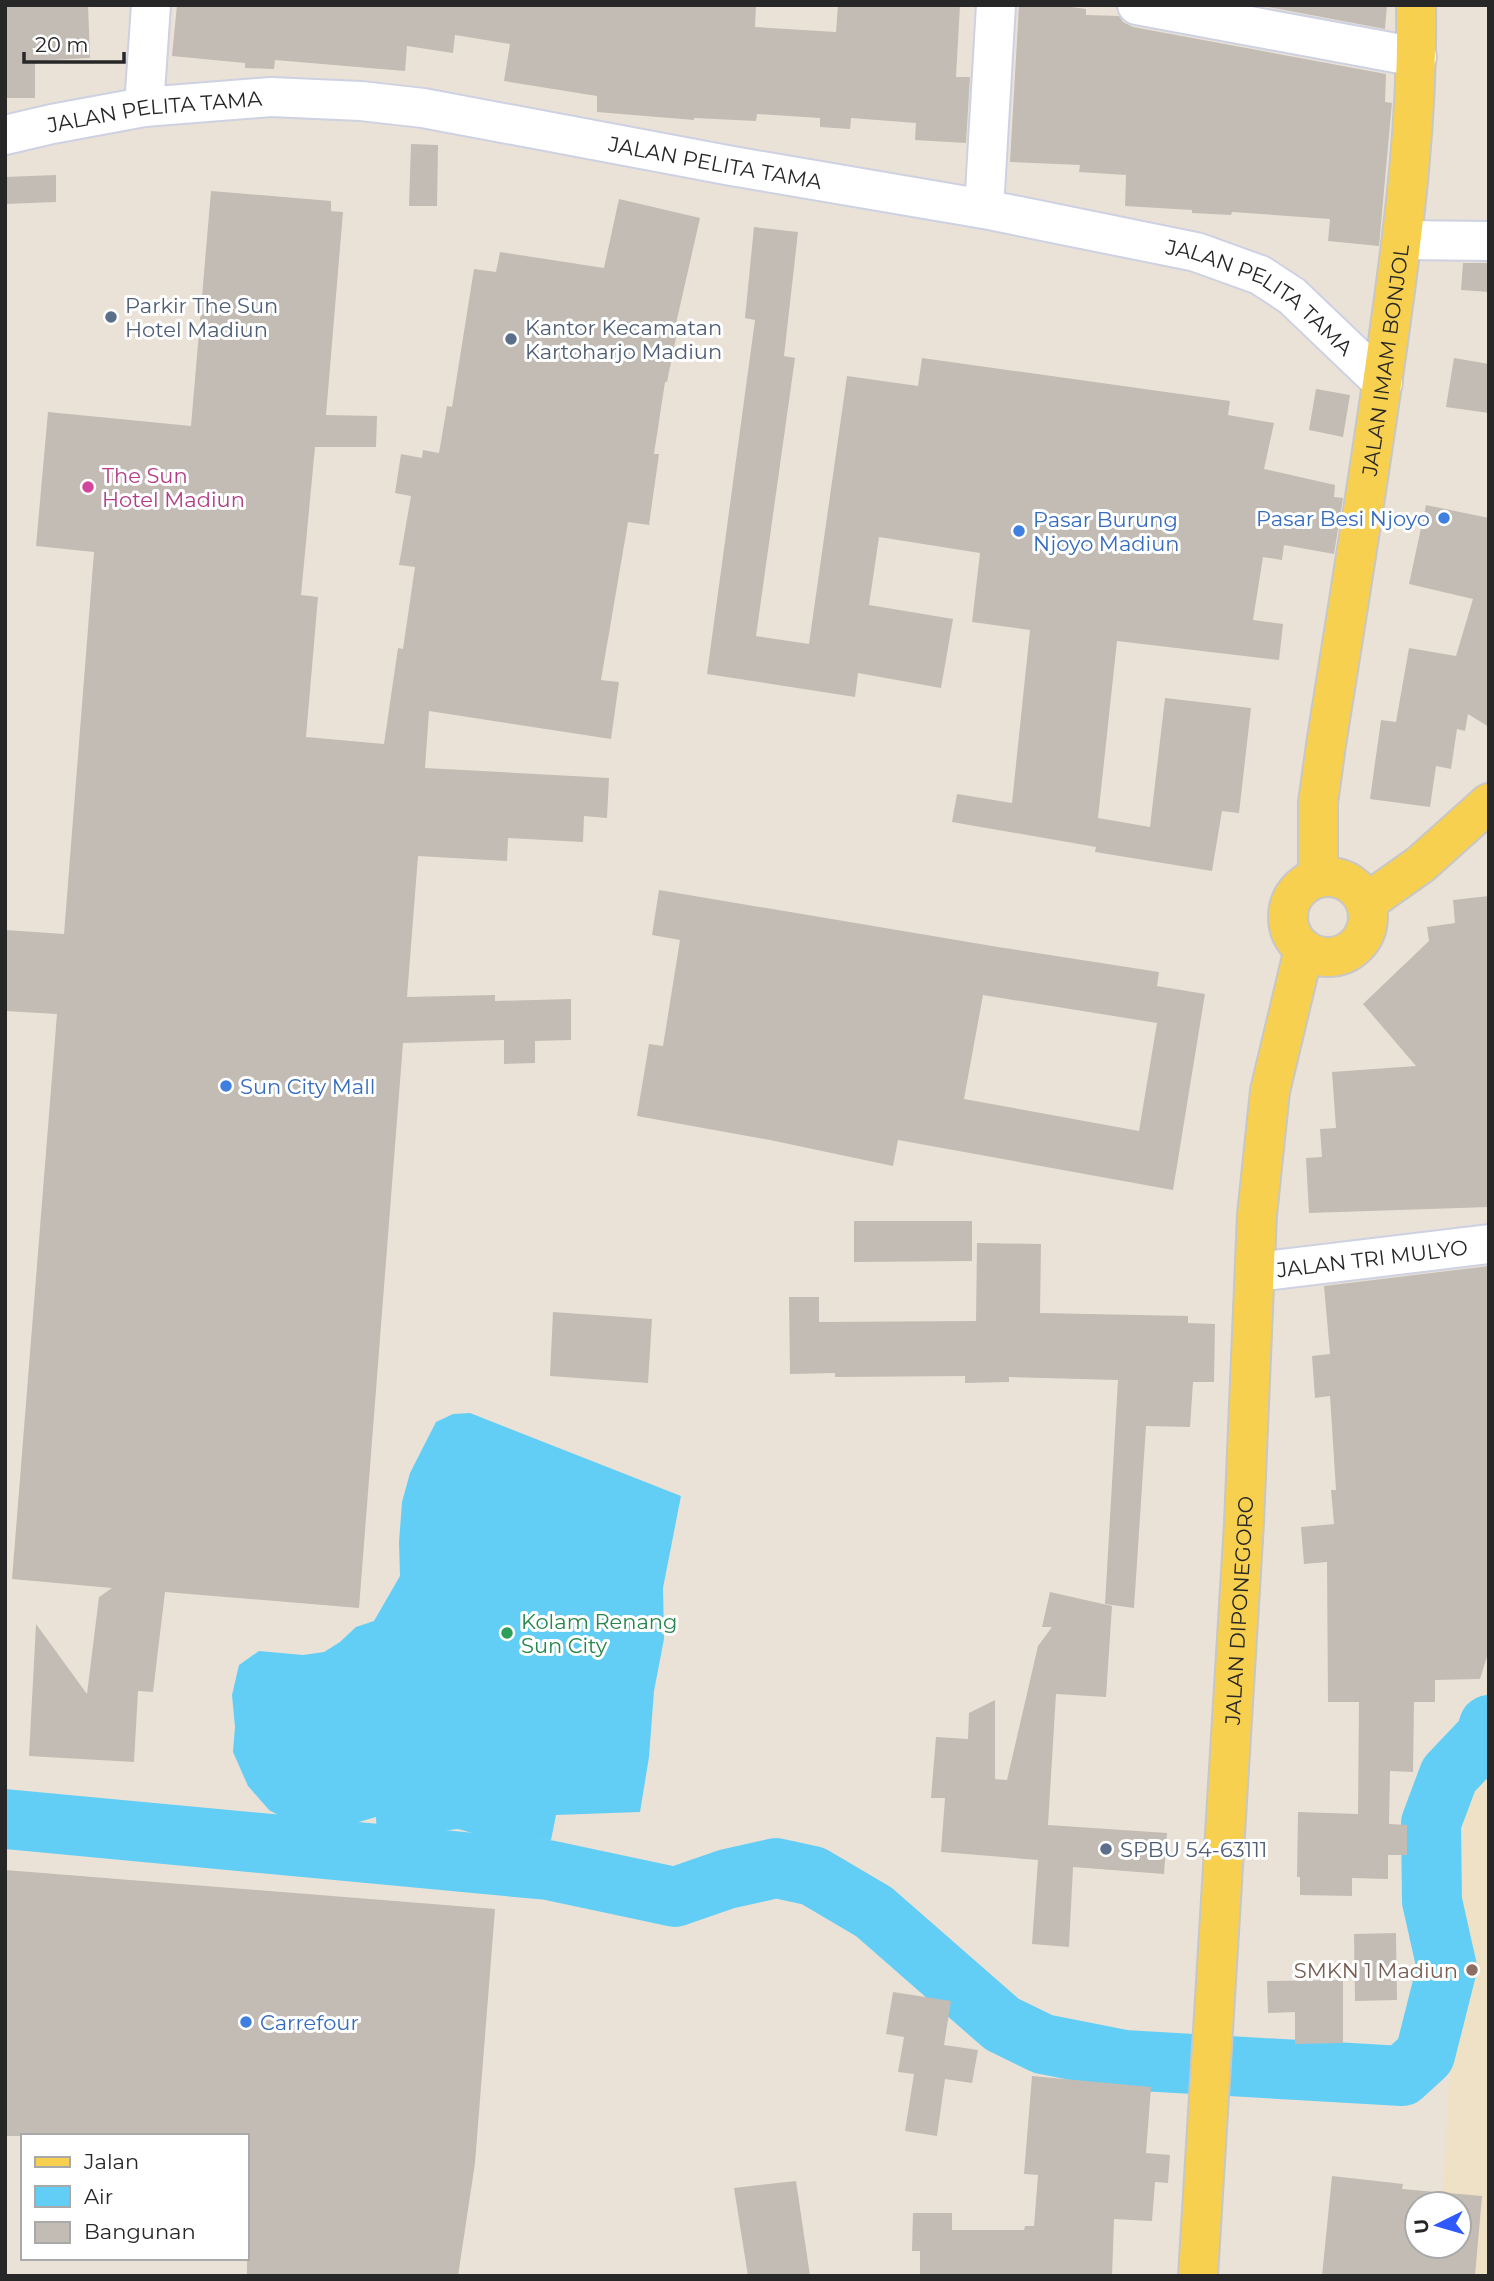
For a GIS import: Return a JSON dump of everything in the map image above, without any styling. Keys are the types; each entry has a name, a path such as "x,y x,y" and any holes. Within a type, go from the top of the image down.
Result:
{"main road":[{"name":"JALAN IMAM BONJOL","path":"1318,878 1318,803 1402,240 1417,57 1416,5"},
{"path":"1366,903 1421,864 1489,803"},
{"path":"1329,877 1351,884 1366,903 1368,917 1365,932 1358,944 1346,953 1331,957 1317,956 1304,949 1294,938 1288,924 1294,895 1304,884 1318,878 1329,877"},
{"name":"JALAN DIPONEGORO","path":"1198,2276 1244,1523 1257,1215 1270,1091 1304,949"}],"street":[{"path":"144,107 151,5"},
{"path":"984,209 996,5"},
{"path":"1137,5 1417,57"},
{"name":"JALAN PELITA TAMA","path":"5,135 144,107 271,97 361,101 423,108 732,166 984,209 1196,252 1260,275 1293,296 1382,383"},
{"path":"1402,240 1489,241"},
{"name":"JALAN TRI MULYO","path":"1256,1272 1489,1244"}],"shaded area":[{"name":"SMKN 1 Madiun","path":"1489,1680 1489,2276 1437,2276 1449,2260 1473,2260 1473,2190 1443,2190 1469,1736"}],"water":[{"name":"Kolam Renang Sun City","path":"470,1413 681,1496 663,1588 664,1639 654,1691 649,1757 640,1812 556,1815 551,1840 494,1839 458,1829 426,1833 419,1848 377,1842 376,1817 317,1834 269,1810 248,1786 233,1752 235,1727 232,1695 239,1665 259,1651 303,1655 324,1652 356,1627 374,1621 400,1576 402,1502 410,1473 436,1422 453,1414"}],"building":[{"path":"5,5 88,5 90,58 35,61 35,98 5,98"},
{"path":"177,5 756,5 755,27 836,32 838,5 960,5 956,77 970,77 966,143 915,140 916,123 851,118 850,129 820,127 820,118 757,114 756,121 694,120 597,112 597,96 504,81 510,44 455,35 453,53 407,46 405,71 275,60 274,69 245,68 245,63 172,56"},
{"path":"1019,5 1056,5 1086,9 1086,15 1119,16 1123,22 1133,27 1386,74 1385,102 1392,103 1379,246 1328,241 1330,219 1232,212 1231,215 1192,213 1192,210 1125,206 1126,175 1079,172 1080,165 1010,162"},
{"path":"1258,5 1387,5 1385,29"},
{"path":"411,144 438,145 437,206 409,206"},
{"path":"56,175 56,202 5,204 5,177"},
{"path":"211,191 331,201 331,211 343,212 326,415 377,416 376,447 315,447 301,595 318,597 306,737 384,744 398,648 403,649 415,567 399,565 411,496 395,493 401,454 422,458 423,450 439,453 447,406 452,407 474,269 496,272 500,252 604,268 619,199 700,218 665,382 654,454 659,454 649,525 628,522 601,680 619,682 611,739 429,711 425,768 609,778 607,818 584,816 583,842 508,838 507,861 418,856 407,997 495,995 495,1001 571,999 571,1040 535,1041 535,1063 504,1064 504,1040 403,1043 359,1608 165,1592 153,1692 138,1691 134,1762 29,1756 36,1624 87,1694 99,1597 112,1588 12,1579 57,1014 5,1011 5,930 64,934 94,552 36,546 48,412 191,426"},
{"path":"754,227 798,232 784,356 795,358 756,636 809,644 847,376 918,386 922,358 1230,401 1228,415 1274,423 1264,469 1335,485 1334,497 1343,498 1334,554 1284,545 1282,560 1263,557 1253,620 1283,624 1279,660 1117,641 1098,818 1150,827 1165,698 1251,708 1239,813 1222,811 1212,871 1095,852 1096,847 952,822 957,794 1012,803 1030,630 972,622 980,553 879,537 869,605 953,619 941,688 858,673 855,697 707,674 755,320 745,318"},
{"path":"1463,263 1489,263 1489,292 1461,290"},
{"path":"1454,358 1489,364 1489,413 1446,407"},
{"path":"1316,389 1350,395 1343,437 1309,430"},
{"path":"1426,505 1489,518 1489,727 1468,714 1465,731 1457,729 1451,769 1436,766 1430,807 1370,799 1381,720 1396,722 1409,648 1456,656 1473,599 1409,584"},
{"path":"659,890 1159,972 1157,986 1205,994 1173,1190 898,1140 893,1166 637,1116 649,1044 663,1046 680,940 652,935","holes":["983,995 1157,1023 1139,1131 964,1099"]},
{"path":"1489,896 1489,1207 1309,1213 1306,1158 1322,1157 1320,1129 1336,1128 1332,1072 1416,1066 1363,1004 1429,941 1427,927 1455,923 1453,900"},
{"path":"854,1221 972,1221 972,1261 854,1262"},
{"path":"977,1243 1041,1244 1040,1313 1188,1316 1188,1323 1215,1324 1214,1382 1193,1382 1190,1427 1146,1426 1134,1608 1105,1604 1118,1380 1009,1377 1009,1382 965,1383 965,1376 835,1377 835,1373 790,1374 789,1297 819,1297 819,1322 976,1321"},
{"path":"1489,1266 1489,1650 1480,1679 1435,1680 1435,1702 1414,1702 1413,1772 1390,1771 1389,1824 1407,1825 1407,1855 1388,1855 1388,1879 1352,1878 1352,1896 1300,1895 1300,1877 1297,1877 1298,1812 1358,1814 1359,1702 1328,1702 1327,1562 1304,1564 1301,1527 1334,1524 1331,1490 1336,1490 1330,1396 1315,1398 1312,1356 1330,1354 1324,1286"},
{"path":"553,1312 652,1319 648,1383 550,1376"},
{"path":"1050,1592 1112,1606 1106,1697 1056,1694 1048,1825 1167,1833 1164,1874 1073,1867 1069,1947 1032,1944 1038,1860 941,1852 945,1798 931,1798 936,1737 968,1739 969,1713 995,1700 995,1779 1007,1780 1038,1646 1052,1627 1042,1627"},
{"name":"Carrefour","path":"5,1870 495,1909 475,2163 458,2276 247,2276 248,2134 5,2136"},
{"path":"1396,1933 1397,2000 1355,2001 1354,1934"},
{"path":"1343,1980 1343,2043 1295,2044 1295,2012 1268,2013 1267,1981"},
{"path":"893,1992 951,2001 944,2045 978,2050 972,2083 945,2079 937,2136 905,2131 914,2074 898,2072 904,2037 886,2034"},
{"path":"1032,2076 1151,2087 1146,2153 1170,2155 1168,2183 1155,2182 1152,2221 1114,2219 1112,2276 920,2276 920,2251 912,2251 913,2213 952,2213 952,2230 1024,2230 1025,2226 1034,2226 1038,2175 1024,2174"},
{"path":"1332,2176 1403,2184 1402,2189 1413,2190 1403,2190 1403,2260 1473,2260 1473,2195 1482,2196 1475,2276 1322,2276"},
{"path":"796,2181 810,2276 748,2276 734,2188"}],"waterway":[{"path":"5,1819 548,1870 675,1897 727,1879 776,1868 813,1876 874,1912 1002,2024 1043,2044 1124,2060 1402,2076 1425,2055 1447,1968 1432,1901 1431,1823 1449,1775 1485,1737 1489,1725"}],"place":[{"name":"Parkir The Sun Hotel Madiun","path":"111,317"},
{"name":"Kantor Kecamatan Kartoharjo Madiun","path":"511,339"},
{"name":"The Sun Hotel Madiun","path":"88,487"},
{"name":"Pasar Besi Njoyo","path":"1444,518"},
{"name":"Pasar Burung Njoyo Madiun","path":"1019,531"},
{"name":"Sun City Mall","path":"226,1086"},
{"name":"Kolam Renang Sun City","path":"507,1633"},
{"name":"SPBU 54-63111","path":"1106,1849"},
{"name":"SMKN 1 Madiun","path":"1472,1970"},
{"name":"Carrefour","path":"246,2022"}]}
